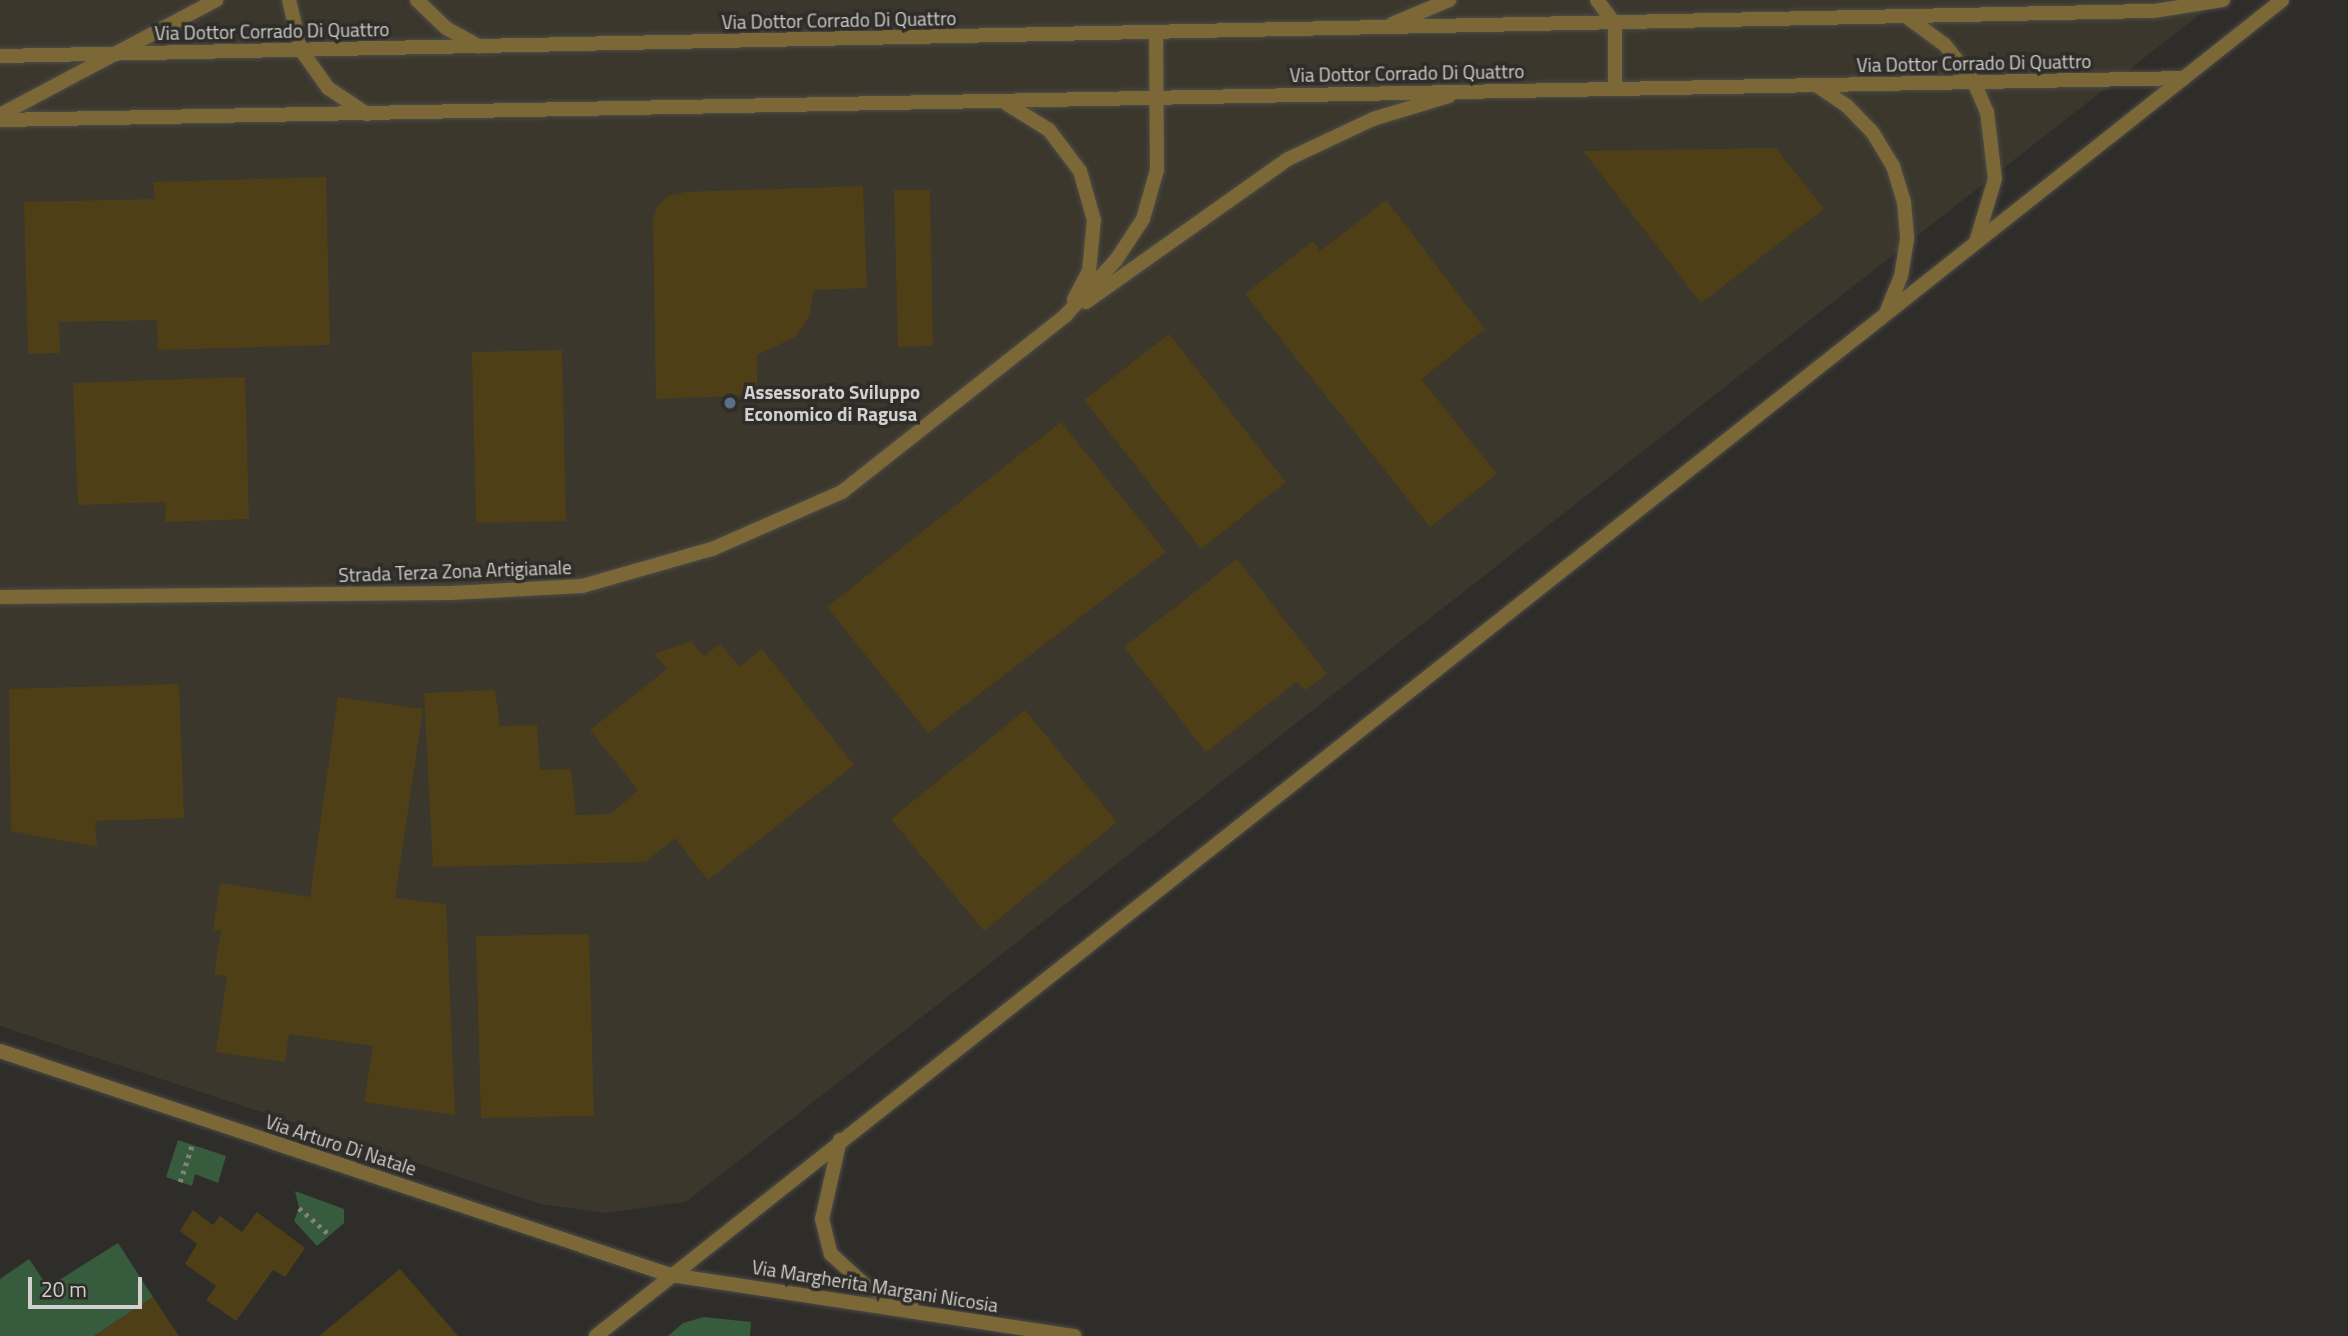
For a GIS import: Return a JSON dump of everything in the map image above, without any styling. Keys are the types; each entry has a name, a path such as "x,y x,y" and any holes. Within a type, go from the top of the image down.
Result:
{"street":[{"path":"0,115 216,0"},
{"path":"289,0 300,50 328,88 367,114"},
{"path":"417,0 446,28 481,47"},
{"path":"1383,28 1448,0"},
{"path":"1597,0 1615,24 1615,88"},
{"name":"Via Dottor Corrado Di Quattro","path":"0,56 2154,11 2223,0"},
{"path":"596,1336 2282,0"},
{"path":"1906,17 1945,45 1974,82 1992,134 1995,179 1976,242"},
{"name":"Strada Terza Zona Artigianale","path":"0,597 450,593 582,586 712,549 842,492 1065,316 1116,260 1143,219 1157,170 1156,32"},
{"name":"Via Dottor Corrado Di Quattro","path":"0,120 1006,103 1467,91 2184,78"},
{"path":"1816,85 1847,106 1873,133 1893,166 1904,202 1907,239 1901,276 1887,311"},
{"path":"1065,316 1288,159 1373,119 1467,91"},
{"path":"1006,103 1049,130 1080,171 1094,220 1089,271 1065,316"},
{"name":"Via Arturo Di Natale","path":"0,1051 670,1275"},
{"path":"841,1140 822,1219 831,1254 867,1287 929,1314"},
{"name":"Via Margherita Margani Nicosia","path":"670,1275 1074,1336"}],"path":[{"path":"180,1182 192,1145"},
{"path":"299,1208 330,1235"}],"shaded area":[{"path":"0,0 2218,0 686,1202 606,1213 541,1204 0,1026"}],"green space":[{"path":"178,1140 226,1156 218,1183 195,1174 192,1186 166,1177"},
{"path":"295,1191 344,1209 344,1223 317,1246 294,1221 299,1208"},
{"path":"118,1243 153,1297 94,1336 0,1336 0,1279 29,1259 48,1287"},
{"path":"704,1317 751,1322 750,1336 668,1336 683,1323"}],"building":[{"path":"1776,148 1824,209 1701,303 1583,151"},
{"path":"326,177 330,345 158,350 157,320 59,322 60,353 28,354 24,202 155,199 153,182"},
{"path":"863,186 867,288 814,290 809,317 795,337 757,355 757,395 656,399 653,219 658,206 668,196 686,192"},
{"path":"894,190 930,190 933,346 898,347"},
{"path":"1386,200 1485,329 1421,379 1497,474 1430,527 1245,294 1313,241 1320,251"},
{"path":"1169,334 1286,482 1201,549 1084,400"},
{"path":"562,350 566,521 476,523 472,352"},
{"path":"245,377 249,519 165,522 166,502 78,505 73,383"},
{"path":"1061,422 1166,552 928,733 827,607"},
{"path":"1237,559 1327,674 1306,690 1296,682 1206,752 1124,647"},
{"path":"691,641 704,656 720,644 740,667 762,649 854,765 708,880 675,838 646,862 433,867 424,693 495,690 500,726 537,725 540,770 571,769 576,815 611,814 638,790 590,730 667,669 654,654"},
{"path":"179,684 184,818 95,821 97,847 11,831 9,689"},
{"path":"338,697 423,709 395,898 446,904 455,1115 364,1102 373,1046 289,1034 285,1062 216,1052 227,976 214,974 221,930 213,931 220,883 310,897"},
{"path":"1025,710 1117,822 984,931 891,819"},
{"path":"589,934 594,1116 481,1118 476,936"},
{"path":"193,1210 213,1225 220,1216 242,1232 257,1212 305,1248 285,1277 273,1270 236,1321 206,1300 216,1286 185,1264 197,1244 180,1231"},
{"path":"400,1269 458,1336 319,1336"},
{"path":"153,1297 179,1336 94,1336"}],"place":[{"name":"Assessorato Sviluppo Economico di Ragusa","path":"730,403"}]}
